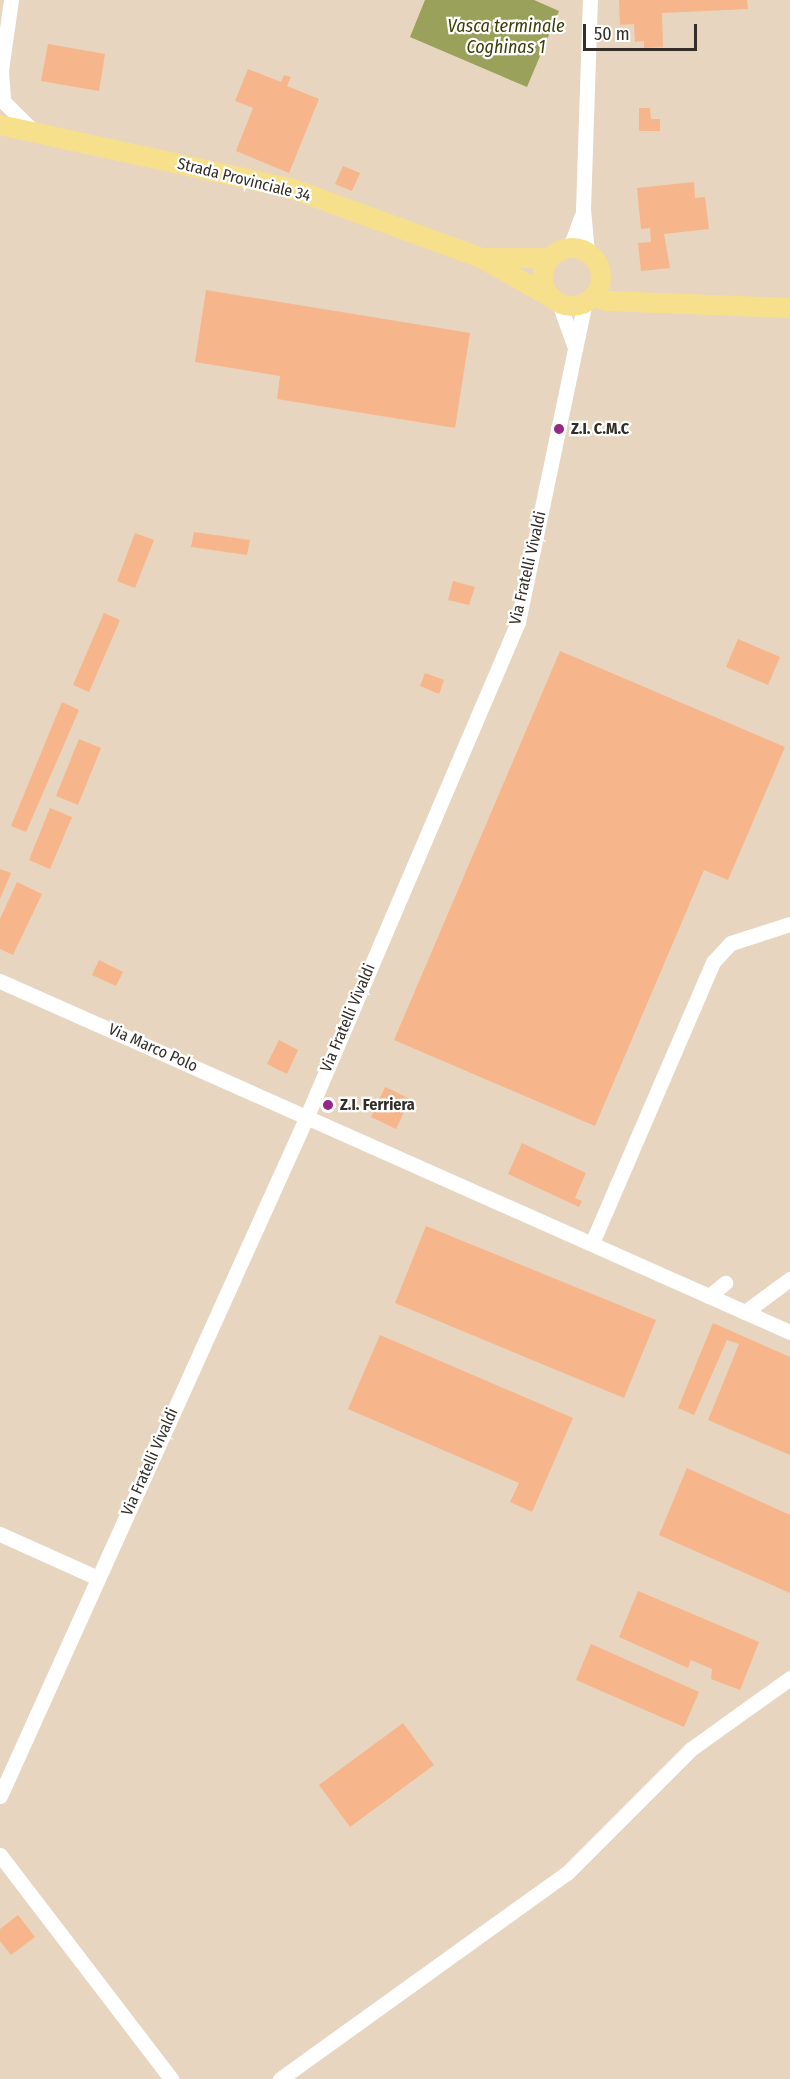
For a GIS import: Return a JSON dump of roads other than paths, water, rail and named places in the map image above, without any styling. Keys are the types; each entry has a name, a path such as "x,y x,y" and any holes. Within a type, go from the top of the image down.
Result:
{"main road":[{"name":"Strada Provinciale 34","path":"0,124 290,188 482,258 556,301"},
{"path":"649,300 600,275 587,252 553,255 543,274 556,301 649,300 790,308"},
{"name":"Strada Provinciale 34","path":"482,258 553,255"},
{"path":"589,299 600,275"}],"street":[{"path":"11,0 0,70 3,101 32,130"},
{"path":"587,252 583,209 590,0"},
{"path":"553,255 572,242 583,209"},
{"name":"Via Fratelli Vivaldi","path":"0,1796 307,1116 518,622 589,299"},
{"path":"556,301 576,351"},
{"path":"592,1244 713,962 731,943 790,924"},
{"name":"Via Marco Polo","path":"0,981 790,1332"},
{"path":"745,1312 790,1279"},
{"path":"709,1296 725,1283"},
{"path":"0,1534 99,1578"},
{"path":"280,2079 567,1873 691,1749 790,1678"},
{"path":"0,1855 171,2079"}],"water":[{"name":"Vasca terminale Coghinas 1","path":"425,0 534,0 559,11 527,87 410,37"}],"place":[{"name":"Z.I. C.M.C","path":"559,429"},
{"name":"Z.I. Ferriera","path":"328,1105"}]}
